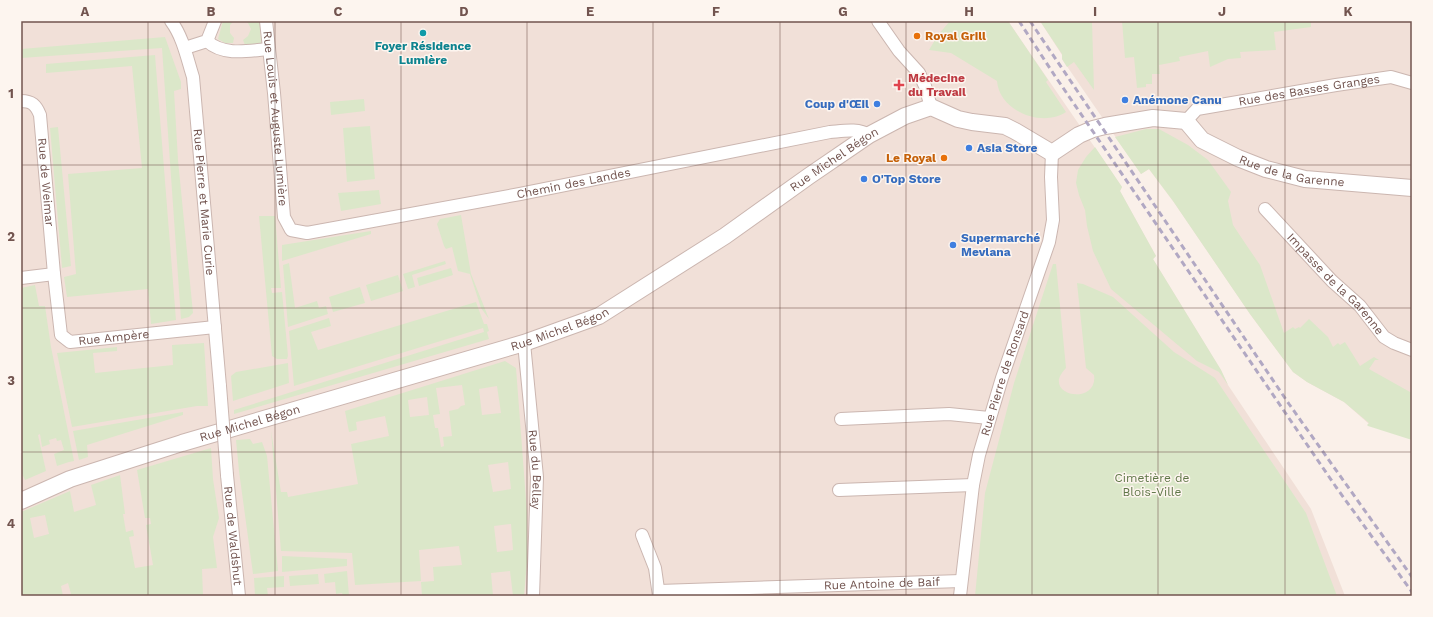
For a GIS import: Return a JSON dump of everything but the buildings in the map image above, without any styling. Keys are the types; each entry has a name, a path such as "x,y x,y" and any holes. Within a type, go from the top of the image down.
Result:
{"street":[{"name":"Rue Pierre et Marie Curie","path":"171,21 175,26 185,48 193,77 220,386"},
{"path":"185,48 206,41 215,21"},
{"name":"Rue Louis et Auguste Lumière","path":"266,21 274,93 284,217"},
{"path":"878,21 899,51 919,73 925,86 931,107 972,122 1005,126 1052,153 1079,135 1105,126 1153,118 1186,121"},
{"path":"206,41 213,47 237,52 268,49"},
{"name":"Rue des Basses Granges","path":"1186,121 1197,109 1336,84 1391,77 1412,83"},
{"name":"Rue de Weimar","path":"21,101 29,101 37,108 40,115 54,274"},
{"name":"Rue Michel Bégon","path":"21,500 70,479 175,446 524,343 599,316 725,236 815,171 869,135 905,116 931,107"},
{"name":"Rue de la Garenne","path":"1186,121 1202,140 1238,158 1266,169 1305,179 1412,188"},
{"name":"Chemin des Landes","path":"284,217 290,230 307,233 520,194 830,132 852,130 863,131 869,135"},
{"name":"Rue Pierre de Ronsard","path":"960,596 973,485 979,455 989,418 1049,242 1053,220 1052,153"},
{"name":"Impasse de la Garenne","path":"1265,209 1332,281 1360,306 1384,337 1394,343 1412,350"},
{"path":"21,278 54,274"},
{"name":"Rue Ampère","path":"54,274 61,335 70,342 214,327"},
{"name":"Rue du Bellay","path":"524,343 537,477 533,596"},
{"name":"Rue de Waldshut","path":"220,386 239,596"},
{"path":"841,419 949,414 989,418"},
{"path":"839,490 973,485"},
{"name":"Rue Antoine de Baif","path":"642,535 651,556 659,593 961,581"}],"shaded area":[{"path":"21,21 1008,21 1122,187 1120,191 1156,256 1153,259 1221,370 1228,385 1311,509 1345,596 21,596"},
{"path":"1040,21 1412,21 1412,436 1369,424 1344,402 1307,382 1293,372 1250,314 1173,201 1149,169 1141,174 1062,59 1062,55"}],"green space":[{"path":"223,21 234,21 230,25 230,33 234,38 233,43 225,43 218,39"},
{"path":"246,21 260,21 261,44 245,45 243,40 248,36 251,29"},
{"path":"950,21 1008,21 1048,80 1046,82 1066,112 1045,118 1023,114 1005,101 1000,92 997,81 951,53 929,50 938,35"},
{"path":"1040,21 1092,21 1094,90 1074,62 1067,67 1062,59 1062,54"},
{"path":"1122,21 1311,21 1311,27 1274,32 1276,50 1240,52 1241,58 1228,59 1210,67 1208,51 1179,57 1180,61 1159,65 1160,74 1152,74 1152,84 1146,84 1146,87 1137,88 1134,57 1125,58"},
{"path":"165,37 181,82 181,89 174,91 178,160 193,313 189,317 181,319 162,48 21,58 21,49"},
{"path":"155,55 176,320 151,324 148,289 67,297 64,277 76,274 68,174 142,168 132,66 46,73 46,64"},
{"path":"364,99 365,111 331,115 330,102"},
{"path":"370,126 375,179 347,182 343,128"},
{"path":"58,127 71,266 62,268 50,128"},
{"path":"1146,129 1159,129 1188,145 1208,160 1231,192 1228,201 1233,225 1260,265 1284,333 1293,327 1295,329 1300,328 1309,319 1328,337 1333,347 1338,343 1340,345 1345,342 1360,366 1374,357 1379,360 1375,360 1369,369 1410,392 1412,391 1412,440 1368,426 1367,425 1369,423 1344,402 1307,382 1293,372 1250,314 1173,201 1149,169 1141,174 1115,137"},
{"path":"1095,147 1122,187 1120,191 1156,256 1153,259 1221,370 1228,385 1219,372 1197,361 1111,289 1093,251 1085,210 1076,183 1078,170 1086,157"},
{"path":"379,190 381,204 341,211 338,193"},
{"path":"461,215 471,274 489,319 481,308 470,274 458,271 452,247 446,249 444,246 437,224 440,219"},
{"path":"259,216 275,216 281,288 271,288 272,293 282,292 288,356 287,359 277,359 272,356"},
{"path":"371,231 371,234 282,261 282,245"},
{"path":"445,261 446,264 412,275 415,287 408,289 403,274"},
{"path":"289,263 295,308 317,301 319,308 326,306 328,314 288,327 283,265"},
{"name":"Cimetière de Blois-Ville","path":"1053,264 1056,264 1066,368 1059,379 1060,386 1070,393 1077,394 1084,393 1090,389 1094,383 1094,375 1086,368 1077,283 1083,284 1113,297 1174,352 1215,378 1306,513 1337,596 975,596 985,493 1014,383"},
{"path":"451,268 453,275 419,286 417,278"},
{"path":"398,275 403,291 371,301 366,285"},
{"path":"35,285 39,306 45,306 51,347 74,461 57,466 54,454 64,450 61,440 57,441 56,438 49,440 50,444 42,447 40,434 38,435 46,471 25,480 21,472 21,288"},
{"path":"360,287 365,303 333,312 329,297"},
{"path":"476,302 484,324 487,324 489,339 234,414 234,410 484,332 483,328 294,386 289,331 329,318 331,326 311,332 318,350"},
{"path":"204,343 208,406 197,406 72,427 57,353 117,347 117,351 93,353 95,373 173,365 172,345"},
{"path":"505,361 516,368 527,513 527,561 524,596 513,596 510,571 491,573 493,596 422,596 421,582 434,581 433,567 462,565 459,546 419,550 421,581 355,585 352,553 281,551 271,431 281,492 287,492 288,497 358,484 351,444 389,436 385,416 356,422 357,430 349,432 345,411","holes":["462,385 465,405 458,409 449,411 452,436 443,437 444,446 441,447 438,428 435,428 433,415 440,414 436,388","497,386 501,413 482,415 479,389","427,397 429,415 410,417 408,400","508,462 511,489 493,492 488,465","511,524 513,550 497,552 494,526"]},
{"path":"288,363 289,383 233,401 231,376 236,372"},
{"path":"183,412 183,415 87,445 88,457 79,460 73,431"},
{"path":"250,439 253,444 262,442 267,456 278,571 253,574 236,440"},
{"path":"211,448 213,479 219,518 213,537 217,568 202,569 203,596 67,596 71,594 68,583 61,586 63,596 21,596 21,512 70,491 74,512 96,505 91,485 120,475 126,532 133,530 134,536 129,537 135,568 153,565 146,525 151,524 150,518 145,518 137,470","holes":["45,515 49,534 34,538 30,518"]},
{"path":"282,556 347,559 347,566 282,572"},
{"path":"347,571 349,596 343,596 342,593 336,594 335,582 325,583 324,574"},
{"path":"318,574 319,584 290,586 289,576"},
{"path":"284,576 284,587 267,588 268,596 255,596 254,578"}],"railway":[{"path":"1019,21 1336,487 1412,592"},
{"path":"1030,21 1289,404 1412,577"}],"place":[{"name":"Foyer Résidence Lumière","path":"423,33"},
{"name":"Royal Grill","path":"917,36"},
{"name":"Médecine du Travail","path":"899,85"},
{"name":"Anémone Canu","path":"1125,100"},
{"name":"Coup d'Œil","path":"877,104"},
{"name":"Asia Store","path":"969,148"},
{"name":"Le Royal","path":"944,158"},
{"name":"O'Top Store","path":"864,179"},
{"name":"Supermarché Mevlana","path":"953,245"}]}
